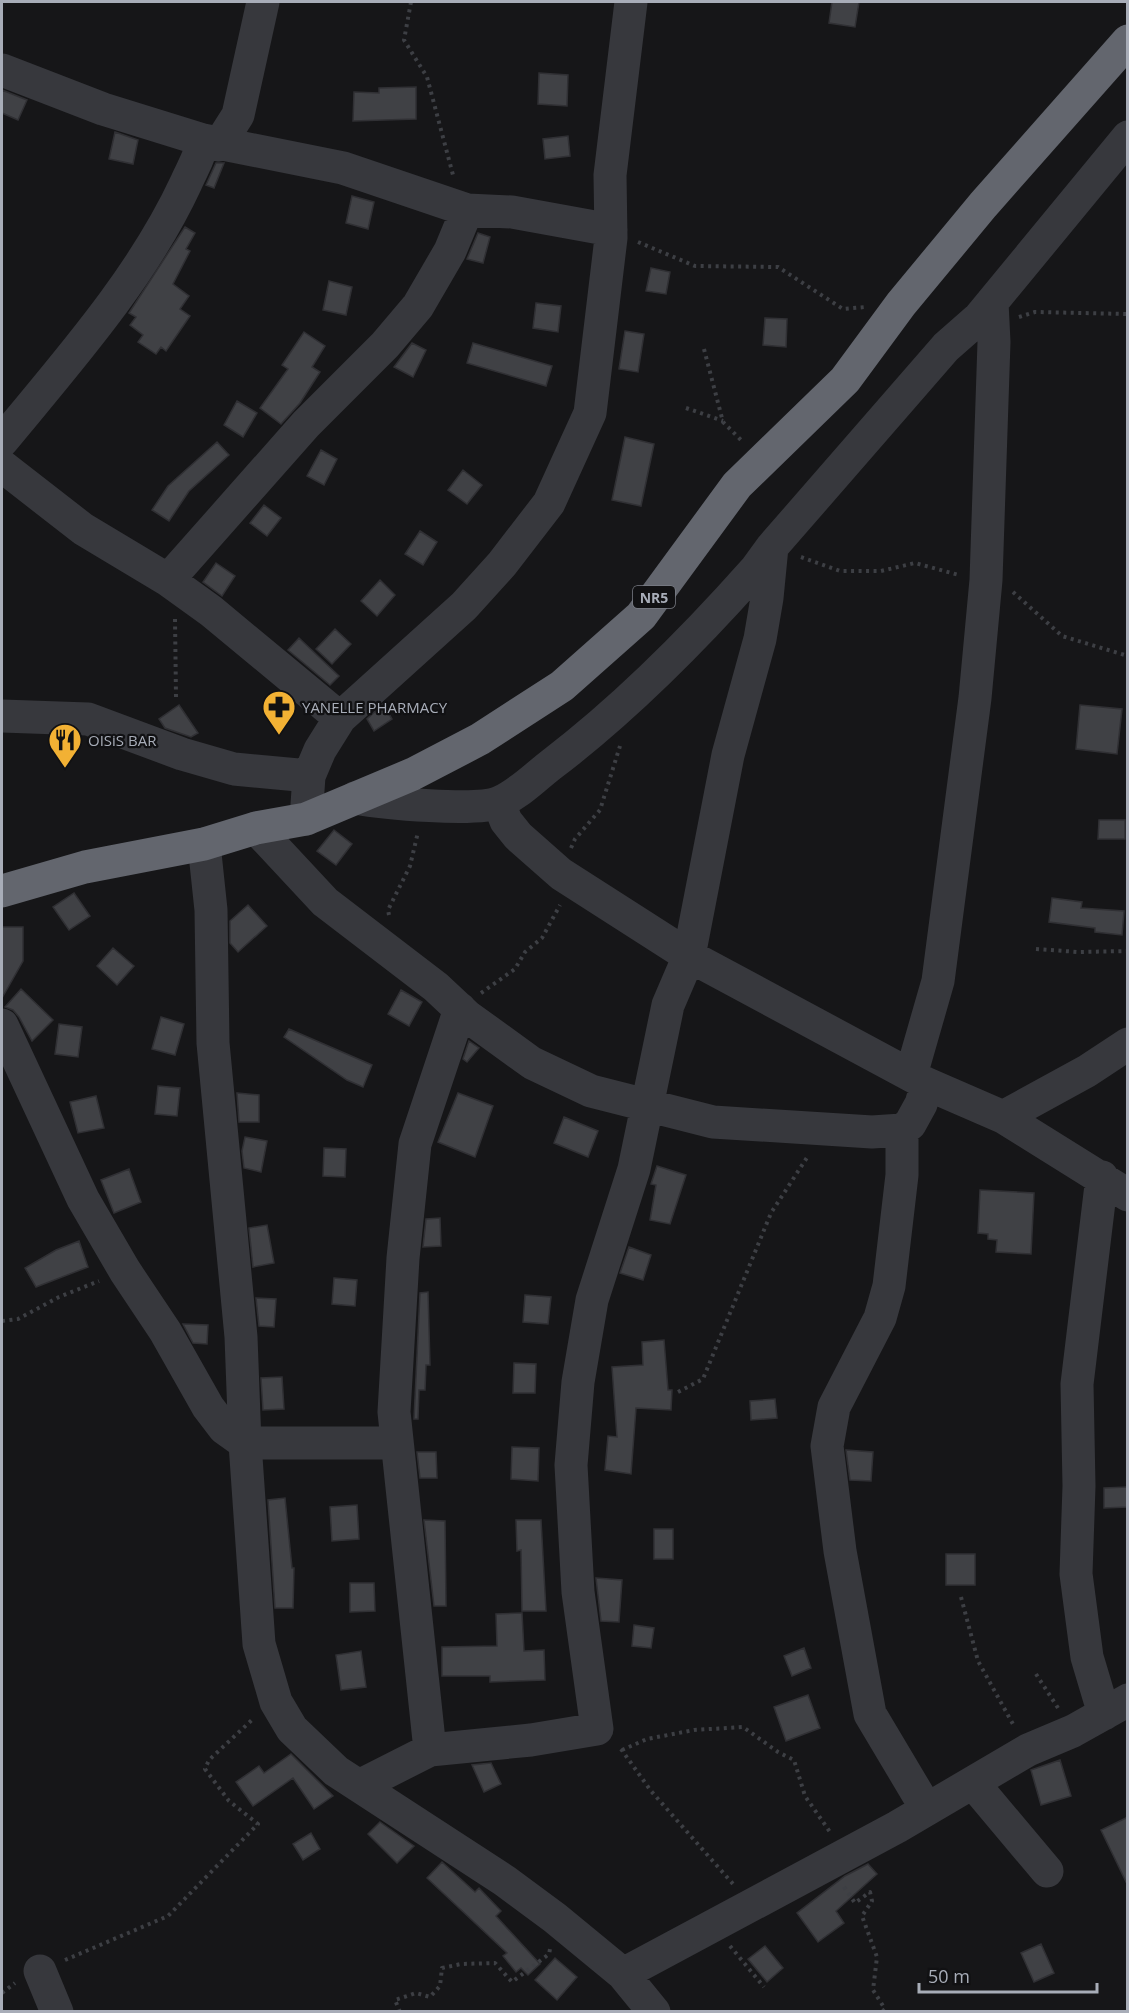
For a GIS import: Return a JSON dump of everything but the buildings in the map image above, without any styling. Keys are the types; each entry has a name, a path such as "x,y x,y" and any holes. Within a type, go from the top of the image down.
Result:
{"highway":[{"name":"NR5","path":"2,891 85,867 204,844 256,828 306,819 413,774 480,739 562,686 641,616 737,485 845,380 901,304 983,205 1128,41"}],"street":[{"path":"2,441 61,369 128,278 172,212 199,155 238,115 263,2"},
{"path":"306,819 309,776 320,750 340,718 464,606 502,564 549,503 590,413 611,234 610,175 631,2"},
{"path":"2,70 103,109 211,143 463,194 512,212 611,234"},
{"path":"355,798 387,804 473,806 499,803 521,790 597,730 643,689 745,581 946,348 979,318 992,314 1128,137"},
{"path":"171,583 306,424 385,345 418,306 450,251 463,194"},
{"path":"256,828 326,902 436,987 464,1013 532,1064 591,1091 648,1103 713,1122 800,1128 902,1130 910,1124 916,1114 919,1079 938,981 975,698 986,580 994,342 992,314"},
{"path":"2,466 83,529 171,583 211,611 340,718"},
{"path":"359,1786 430,1750 531,1740 597,1730 578,1592 572,1453 578,1382 592,1300 634,1169 668,1005 689,956 728,755 760,639 777,542"},
{"path":"2,716 88,719 182,754 234,769 309,776"},
{"path":"499,803 506,821 518,836 561,874 689,956 919,1079 1003,1117 1115,1186 1077,1384 1079,1486 1076,1574 1087,1657 1116,1707 1073,1731 1028,1750 897,1827 752,1905 708,1926 623,1974"},
{"path":"204,844 211,910 213,1043 241,1337 245,1443 259,1644 276,1702 292,1729 336,1771 378,1801 505,1881 555,1918 623,1974 654,2012"},
{"path":"430,1750 394,1412 403,1258 415,1144 464,1013"},
{"path":"2,1025 83,1199 125,1271 165,1331 215,1418 245,1443 396,1443"},
{"path":"1003,1117 1087,1071 1128,1044"},
{"path":"902,1130 902,1174 889,1286 880,1318 834,1407 827,1446 840,1551 870,1713 926,1808"},
{"path":"973,1783 1047,1871"},
{"path":"40,1971 57,2012"}],"path":[{"path":"411,2 404,40 427,77 450,173 463,194"},
{"path":"611,234 627,237 695,266 778,267 843,309 901,304"},
{"path":"992,314 1035,312 1128,314"},
{"path":"704,349 723,422"},
{"path":"686,408 723,422 764,461"},
{"path":"777,542 784,550 840,571 881,571 915,563 999,581 1062,636 1128,656"},
{"path":"171,583 176,697"},
{"path":"398,959 388,910 410,866 420,827 430,804"},
{"path":"464,1013 480,994 515,969 525,952 542,938 560,905 561,874"},
{"path":"1036,949 1078,952 1128,951"},
{"path":"678,1392 703,1379 771,1213 812,1149 800,1128"},
{"path":"2,1321 18,1319 59,1297 125,1271"},
{"path":"961,1598 978,1661 1028,1750"},
{"path":"1036,1674 1073,1731"},
{"path":"2,1993 10,1986 40,1971 168,1916 242,1843 258,1824 229,1801 205,1769 209,1760 257,1716 276,1702"},
{"path":"622,1750 647,1739 694,1730 743,1726 778,1752 794,1760"},
{"path":"597,1730 611,1737 651,1791 752,1905"},
{"path":"400,2012 395,2000 416,1993 430,1997 440,1986 442,1968 461,1964 495,1963 512,1982 549,1954 555,1918"},
{"path":"708,1926 764,1987"}],"place":[{"name":"YANELLE PHARMACY","path":"279,736"},
{"name":"OISiS BAR","path":"65,769"}]}
